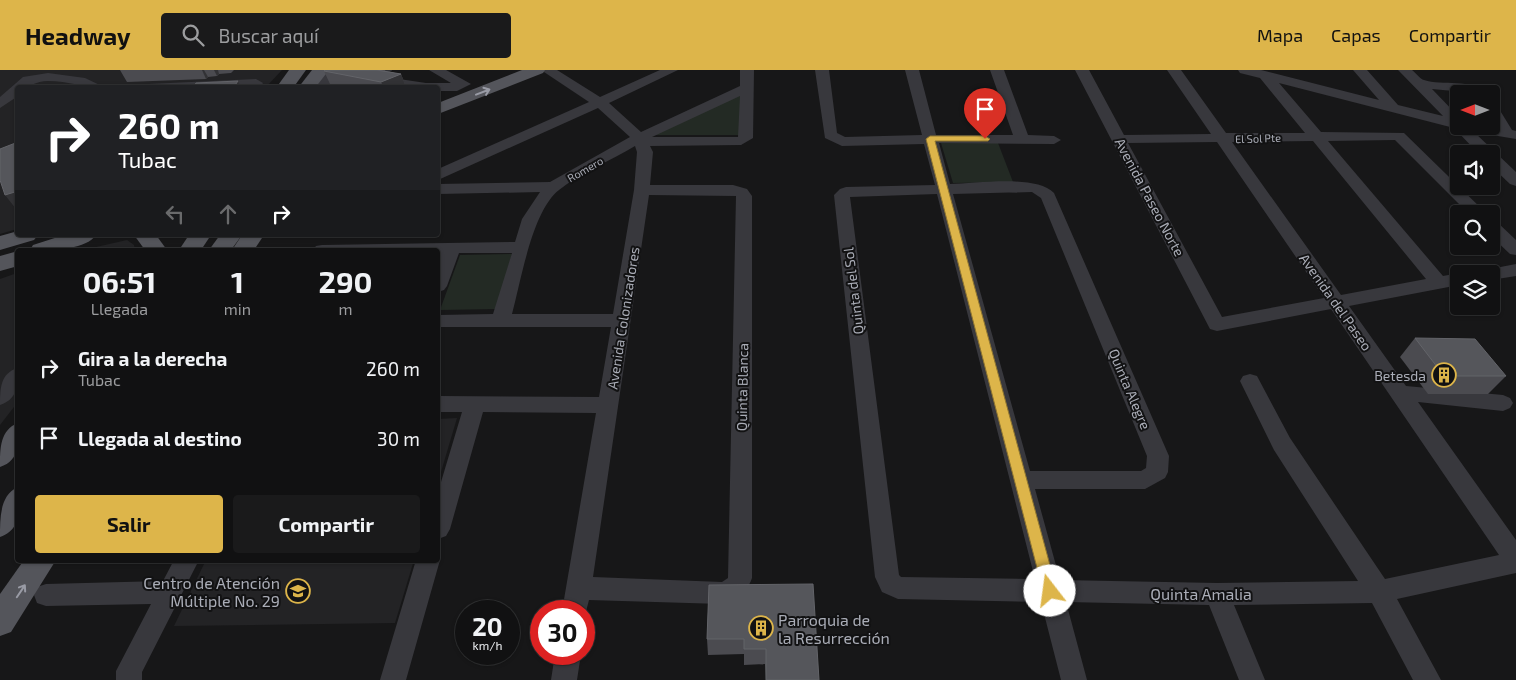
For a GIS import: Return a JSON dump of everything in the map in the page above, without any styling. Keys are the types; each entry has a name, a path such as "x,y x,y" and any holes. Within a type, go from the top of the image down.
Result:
{"main road":[{"path":"286,85 298,70"},
{"path":"440,93 498,70"},
{"path":"440,108 537,70"},
{"path":"315,85 332,79"},
{"path":"17,248 26,237"},
{"path":"47,248 79,237"},
{"path":"146,237 155,248"},
{"path":"158,248 166,237"},
{"path":"191,248 199,237"},
{"path":"221,248 230,237"},
{"path":"244,248 252,237"},
{"path":"0,456 15,437"},
{"path":"0,525 15,503"},
{"path":"0,542 15,529"},
{"path":"0,622 39,563"}],"street":[{"path":"436,70 460,85"},
{"path":"548,70 599,102 641,140 733,143 746,138 747,70"},
{"path":"440,174 671,70"},
{"path":"822,70 830,136 842,142 930,139 1054,140"},
{"path":"912,70 1074,680"},
{"path":"997,70 1022,139"},
{"name":"Avenida Paseo Norte","path":"1082,70 1217,324 1336,303"},
{"name":"Avenida del Paseo","path":"1174,70 1516,561"},
{"path":"1245,70 1450,123"},
{"path":"1360,70 1394,109"},
{"path":"1405,70 1450,116"},
{"path":"1265,75 1439,283"},
{"path":"23,85 34,78 72,79 91,82 96,85"},
{"path":"183,85 252,79"},
{"path":"332,79 379,81 410,85"},
{"path":"1419,84 1450,87"},
{"path":"440,86 460,85"},
{"name":"Romero","path":"501,320 530,219 539,202 553,187 641,140 746,88"},
{"path":"0,104 15,91"},
{"path":"1500,119 1511,134"},
{"path":"1469,135 1479,145"},
{"name":"El Sol Pte","path":"1119,139 1397,136 1403,138 1470,205"},
{"name":"Avenida Colonizadores","path":"577,600 642,190 645,152 641,140"},
{"path":"1500,166 1516,181"},
{"path":"440,189 553,187"},
{"name":"Quinta del Sol","path":"887,577 842,195 852,191 1032,187"},
{"name":"Quinta Alegre","path":"1021,480 1146,480 1158,472 1158,456 1048,196 1042,190 1032,187"},
{"name":"Quinta Blanca","path":"577,600 730,592 738,586 740,578 744,196 741,192 733,190 642,190"},
{"path":"1500,235 1516,250"},
{"path":"440,248 521,247"},
{"path":"440,281 452,248"},
{"path":"1500,273 1516,270"},
{"path":"1336,303 1450,281"},
{"path":"440,321 622,320"},
{"path":"0,397 15,379"},
{"path":"1250,381 1282,444 1379,592 1428,680"},
{"path":"1400,393 1503,403"},
{"path":"440,404 609,405"},
{"path":"440,522 475,404"},
{"name":"Quinta Amalia","path":"887,577 891,584 898,588 1217,594 1379,592 1516,561"},
{"path":"129,680 129,671 186,563"},
{"path":"393,680 427,563"},
{"path":"46,595 170,592"},
{"path":"1217,594 1252,680"},
{"path":"564,680 566,665"}],"shaded area":[{"path":"0,70 282,70 268,85 15,85 15,230 0,234"},
{"path":"746,89 744,135 647,135"},
{"path":"941,143 998,143 1013,182 953,183"},
{"path":"127,240 134,245 135,248 92,248"},
{"path":"512,254 496,309 440,310 460,255"},
{"path":"15,274 15,406 0,425 0,279"},
{"path":"457,418 440,475 440,419"},
{"name":"Centro de Atención Múltiple No. 29","path":"205,563 413,563 395,623 174,626"}],"building":[{"path":"325,70 377,70 401,74 381,82"},
{"path":"238,81 235,85 195,85 196,83"},
{"path":"15,143 15,192 5,195 0,180 0,149"},
{"path":"1415,338 1475,339 1506,376 1444,376"},
{"name":"Parroquia de la Resurrección","path":"813,584 819,680 766,680 766,649 744,649 744,639 707,639 709,585"}],"place":[{"name":"Betesda","path":"1444,375"},
{"name":"Centro de Atención Múltiple No. 29","path":"298,591"},
{"name":"Parroquia de la Resurrección","path":"761,628"}],"route":[{"path":"985,139 930,139 1050,591"}]}
